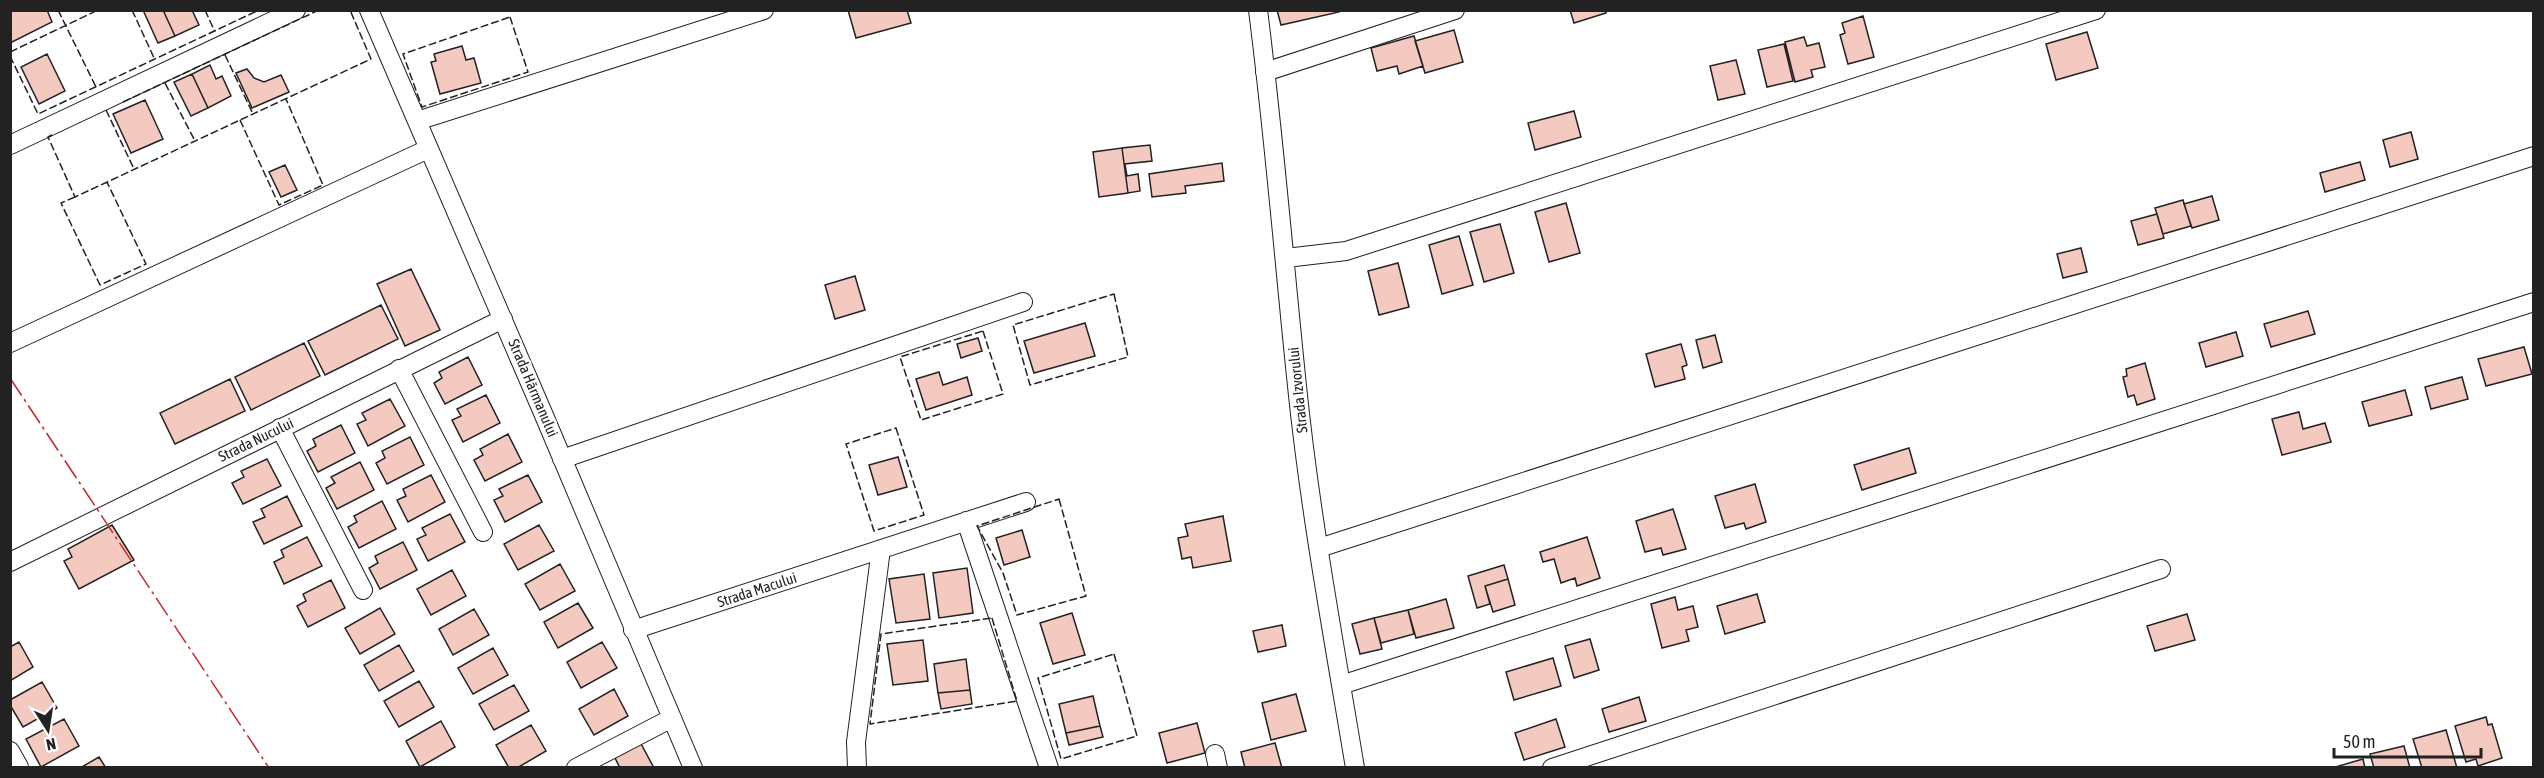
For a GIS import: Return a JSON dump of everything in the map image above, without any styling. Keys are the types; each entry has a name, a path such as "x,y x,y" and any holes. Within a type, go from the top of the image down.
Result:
{"street":[{"path":"10,145 296,10"},
{"name":"Strada Hărmanului","path":"369,10 693,768"},
{"path":"417,121 764,10"},
{"name":"Strada Izvorului","path":"1258,10 1286,258 1297,387 1318,548 1354,768"},
{"path":"1265,72 1455,10"},
{"path":"1286,258 1346,250 2097,10"},
{"path":"10,343 428,149"},
{"path":"1318,548 2534,156"},
{"path":"562,459 1023,302"},
{"path":"1341,685 2534,302"},
{"name":"Strada Nucului","path":"10,562 503,319"},
{"path":"399,369 483,532"},
{"path":"280,428 363,590"},
{"name":"Strada Macului","path":"633,630 1026,502"},
{"path":"966,522 1049,768"},
{"path":"857,768 856,742 881,549"},
{"path":"1552,768 2161,569"},
{"path":"576,768 672,718"},
{"path":"10,751 19,767"}],"building":[{"path":"10,10 47,10 52,22 10,43"},
{"path":"143,10 163,10 175,36 158,43"},
{"path":"163,10 192,10 199,25 175,36"},
{"path":"848,10 907,10 911,23 856,38"},
{"path":"1277,10 1339,10 1339,12 1281,25"},
{"path":"1570,10 1605,10 1606,13 1574,23"},
{"path":"1863,16 1874,57 1848,64 1840,35 1845,33 1842,23"},
{"path":"1454,30 1463,62 1425,73 1415,41"},
{"path":"2087,32 2098,68 2056,80 2046,44"},
{"path":"1414,36 1423,66 1399,74 1397,66 1377,71 1371,48"},
{"path":"1804,37 1807,46 1819,43 1825,67 1811,70 1813,77 1795,82 1785,42"},
{"path":"1784,44 1793,81 1767,87 1758,50"},
{"path":"462,46 466,60 474,58 481,83 440,94 431,62 436,61 434,54"},
{"path":"47,54 65,91 39,104 21,67"},
{"path":"1736,60 1745,94 1718,100 1710,66"},
{"path":"210,65 216,79 222,76 231,96 208,108 192,74"},
{"path":"247,69 254,78 264,82 281,75 289,92 252,108 236,73"},
{"path":"192,74 208,108 191,116 174,82"},
{"path":"145,100 163,139 131,153 113,114"},
{"path":"1574,111 1581,137 1535,150 1528,123"},
{"path":"2411,132 2418,159 2390,167 2383,140"},
{"path":"1150,145 1152,161 1125,164 1127,176 1138,174 1140,191 1128,193 1122,148"},
{"path":"1122,148 1128,193 1099,197 1093,152"},
{"path":"2360,162 2365,180 2325,192 2320,173"},
{"path":"1222,163 1224,181 1185,186 1186,193 1152,197 1149,174"},
{"path":"285,165 297,190 281,197 269,172"},
{"path":"2212,196 2219,220 2192,228 2184,204"},
{"path":"2183,200 2191,226 2163,234 2155,208"},
{"path":"1566,203 1580,253 1549,262 1535,212"},
{"path":"2157,214 2164,238 2138,245 2131,221"},
{"path":"1500,224 1514,273 1484,282 1470,232"},
{"path":"1459,236 1473,285 1442,294 1429,245"},
{"path":"2081,248 2087,272 2063,278 2057,254"},
{"path":"1398,263 1409,307 1379,315 1368,271"},
{"path":"411,269 440,330 405,346 377,284"},
{"path":"855,276 865,310 835,319 825,285"},
{"path":"381,305 398,339 325,375 308,341"},
{"path":"2308,311 2315,334 2271,347 2264,324"},
{"path":"1085,323 1095,356 1034,373 1024,341"},
{"path":"2236,332 2243,356 2206,367 2199,343"},
{"path":"1715,335 1722,362 1703,368 1696,340"},
{"path":"978,338 982,351 961,358 957,344"},
{"path":"304,343 320,376 251,410 235,377"},
{"path":"1681,344 1687,365 1682,367 1685,379 1655,387 1646,354"},
{"path":"2524,347 2532,374 2486,386 2478,359"},
{"path":"468,357 482,385 445,404 434,383 442,378 439,372"},
{"path":"2145,363 2155,399 2137,405 2134,395 2128,397 2123,377 2127,376 2126,369"},
{"path":"939,372 943,385 967,377 972,395 926,410 916,379"},
{"path":"2462,377 2468,399 2431,409 2425,387"},
{"path":"230,379 245,411 175,444 160,413"},
{"path":"2405,390 2412,415 2369,426 2362,402"},
{"path":"486,395 500,423 463,442 452,420 461,416 457,409"},
{"path":"390,399 405,426 368,446 357,424 366,420 362,413"},
{"path":"2299,412 2303,429 2325,423 2331,442 2282,455 2272,419"},
{"path":"341,425 355,453 318,472 307,451 316,446 313,439"},
{"path":"508,434 522,462 485,481 474,460 483,455 480,449"},
{"path":"410,437 424,465 387,484 376,463 385,458 382,451"},
{"path":"1909,448 1916,473 1862,490 1854,465"},
{"path":"898,457 907,487 878,495 869,465"},
{"path":"267,459 281,486 243,504 232,483 244,477 241,471"},
{"path":"360,462 374,490 337,509 326,488 335,483 331,477"},
{"path":"431,475 445,502 408,522 397,500 406,496 403,489"},
{"path":"528,475 542,502 505,522 494,500 503,496 499,489"},
{"path":"1755,484 1766,522 1746,529 1744,523 1725,528 1715,496"},
{"path":"287,496 302,526 264,544 253,522 265,517 261,509"},
{"path":"382,501 396,529 359,548 348,527 357,522 354,516"},
{"path":"1673,509 1686,549 1663,555 1661,548 1645,552 1636,521"},
{"path":"450,514 465,542 428,561 417,539 426,535 422,528"},
{"path":"1223,516 1231,561 1193,568 1191,557 1182,559 1178,538 1188,536 1185,524"},
{"path":"112,525 134,560 79,589 64,561 72,557 68,549"},
{"path":"539,525 554,551 518,570 504,544"},
{"path":"1022,530 1030,557 1004,565 996,538"},
{"path":"307,537 322,566 284,584 274,562 284,557 281,550"},
{"path":"1587,537 1600,578 1577,586 1575,578 1561,583 1554,559 1543,562 1540,552"},
{"path":"403,542 417,570 380,589 369,568 378,563 375,556"},
{"path":"560,564 575,591 540,610 525,584"},
{"path":"1504,565 1508,579 1485,586 1490,604 1477,608 1468,576"},
{"path":"967,568 973,613 939,618 933,573"},
{"path":"452,570 466,596 431,615 417,589"},
{"path":"924,574 930,619 896,623 889,579"},
{"path":"1508,579 1515,605 1493,612 1485,586"},
{"path":"331,580 345,608 308,627 297,606 306,601 303,594"},
{"path":"1757,594 1765,622 1725,634 1717,606"},
{"path":"1675,597 1678,610 1693,606 1698,627 1686,630 1689,641 1662,648 1651,604"},
{"path":"1446,599 1454,628 1416,638 1408,610"},
{"path":"578,603 593,628 558,648 544,622"},
{"path":"380,608 395,634 360,654 345,628"},
{"path":"474,609 489,635 453,655 439,629"},
{"path":"1408,610 1414,634 1381,643 1374,618"},
{"path":"1072,613 1085,655 1053,664 1040,623"},
{"path":"2187,614 2195,640 2155,651 2147,626"},
{"path":"1374,618 1382,649 1360,654 1352,624"},
{"path":"1282,625 1286,646 1258,652 1253,631"},
{"path":"1590,639 1599,670 1574,678 1565,646"},
{"path":"923,640 928,681 893,685 887,644"},
{"path":"19,642 33,667 10,681 10,647"},
{"path":"602,642 617,668 581,688 567,662"},
{"path":"399,645 414,671 379,691 364,665"},
{"path":"493,648 508,675 473,694 458,668"},
{"path":"1553,658 1561,686 1514,700 1506,672"},
{"path":"966,659 970,690 938,693 934,664"},
{"path":"419,681 434,707 399,727 384,701"},
{"path":"42,682 57,708 23,727 10,705 10,700"},
{"path":"514,685 529,711 494,730 479,704"},
{"path":"614,689 628,716 594,735 579,709"},
{"path":"970,690 972,704 941,709 938,693"},
{"path":"1296,694 1306,731 1271,740 1262,703"},
{"path":"1093,696 1100,726 1066,733 1059,704"},
{"path":"1639,697 1646,721 1609,732 1602,709"},
{"path":"2486,717 2488,725 2492,724 2502,758 2478,766 2476,759 2466,762 2455,726"},
{"path":"64,719 79,746 41,767 26,739"},
{"path":"1556,719 1565,747 1524,760 1515,733"},
{"path":"441,721 455,747 420,767 406,741"},
{"path":"1197,723 1205,753 1167,763 1159,733"},
{"path":"531,725 546,751 517,768 509,768 496,745"},
{"path":"1100,726 1103,737 1069,745 1066,733"},
{"path":"2446,730 2457,768 2422,768 2413,739"},
{"path":"639,740 654,768 620,768 613,754"},
{"path":"1275,743 1282,768 1245,768 1241,752"},
{"path":"2404,746 2410,768 2374,768 2370,754"},
{"path":"99,757 106,768 80,768"},
{"path":"2363,759 2365,768 2332,768"}],"fence":[{"path":"58,10 96,87"},
{"path":"10,52 98,10"},
{"path":"132,10 155,60"},
{"path":"205,10 215,32"},
{"path":"10,56 38,114 259,10"},
{"path":"123,102 319,10"},
{"path":"52,135 48,137 75,197 371,59 350,10"},
{"path":"510,17 528,72 422,107 403,54 510,17"},
{"path":"225,55 253,114"},
{"path":"165,83 195,141"},
{"path":"240,120 279,205 323,185 286,99"},
{"path":"106,110 134,169"},
{"path":"75,197 61,203 100,285 146,264 107,182"},
{"path":"1114,294 1128,357 1030,385 1013,325 1114,294"},
{"path":"983,331 1003,394 921,420 900,357 983,331"},
{"path":"896,428 924,515 874,531 846,444 896,428"},
{"path":"1059,499 1086,596 1017,615 1003,573 977,526 1059,499"},
{"path":"992,618 1017,701 870,724 881,634 992,618"},
{"path":"1114,654 1137,736 1061,759 1038,678 1114,654"}],"power":[{"path":"10,378 269,768"}]}
